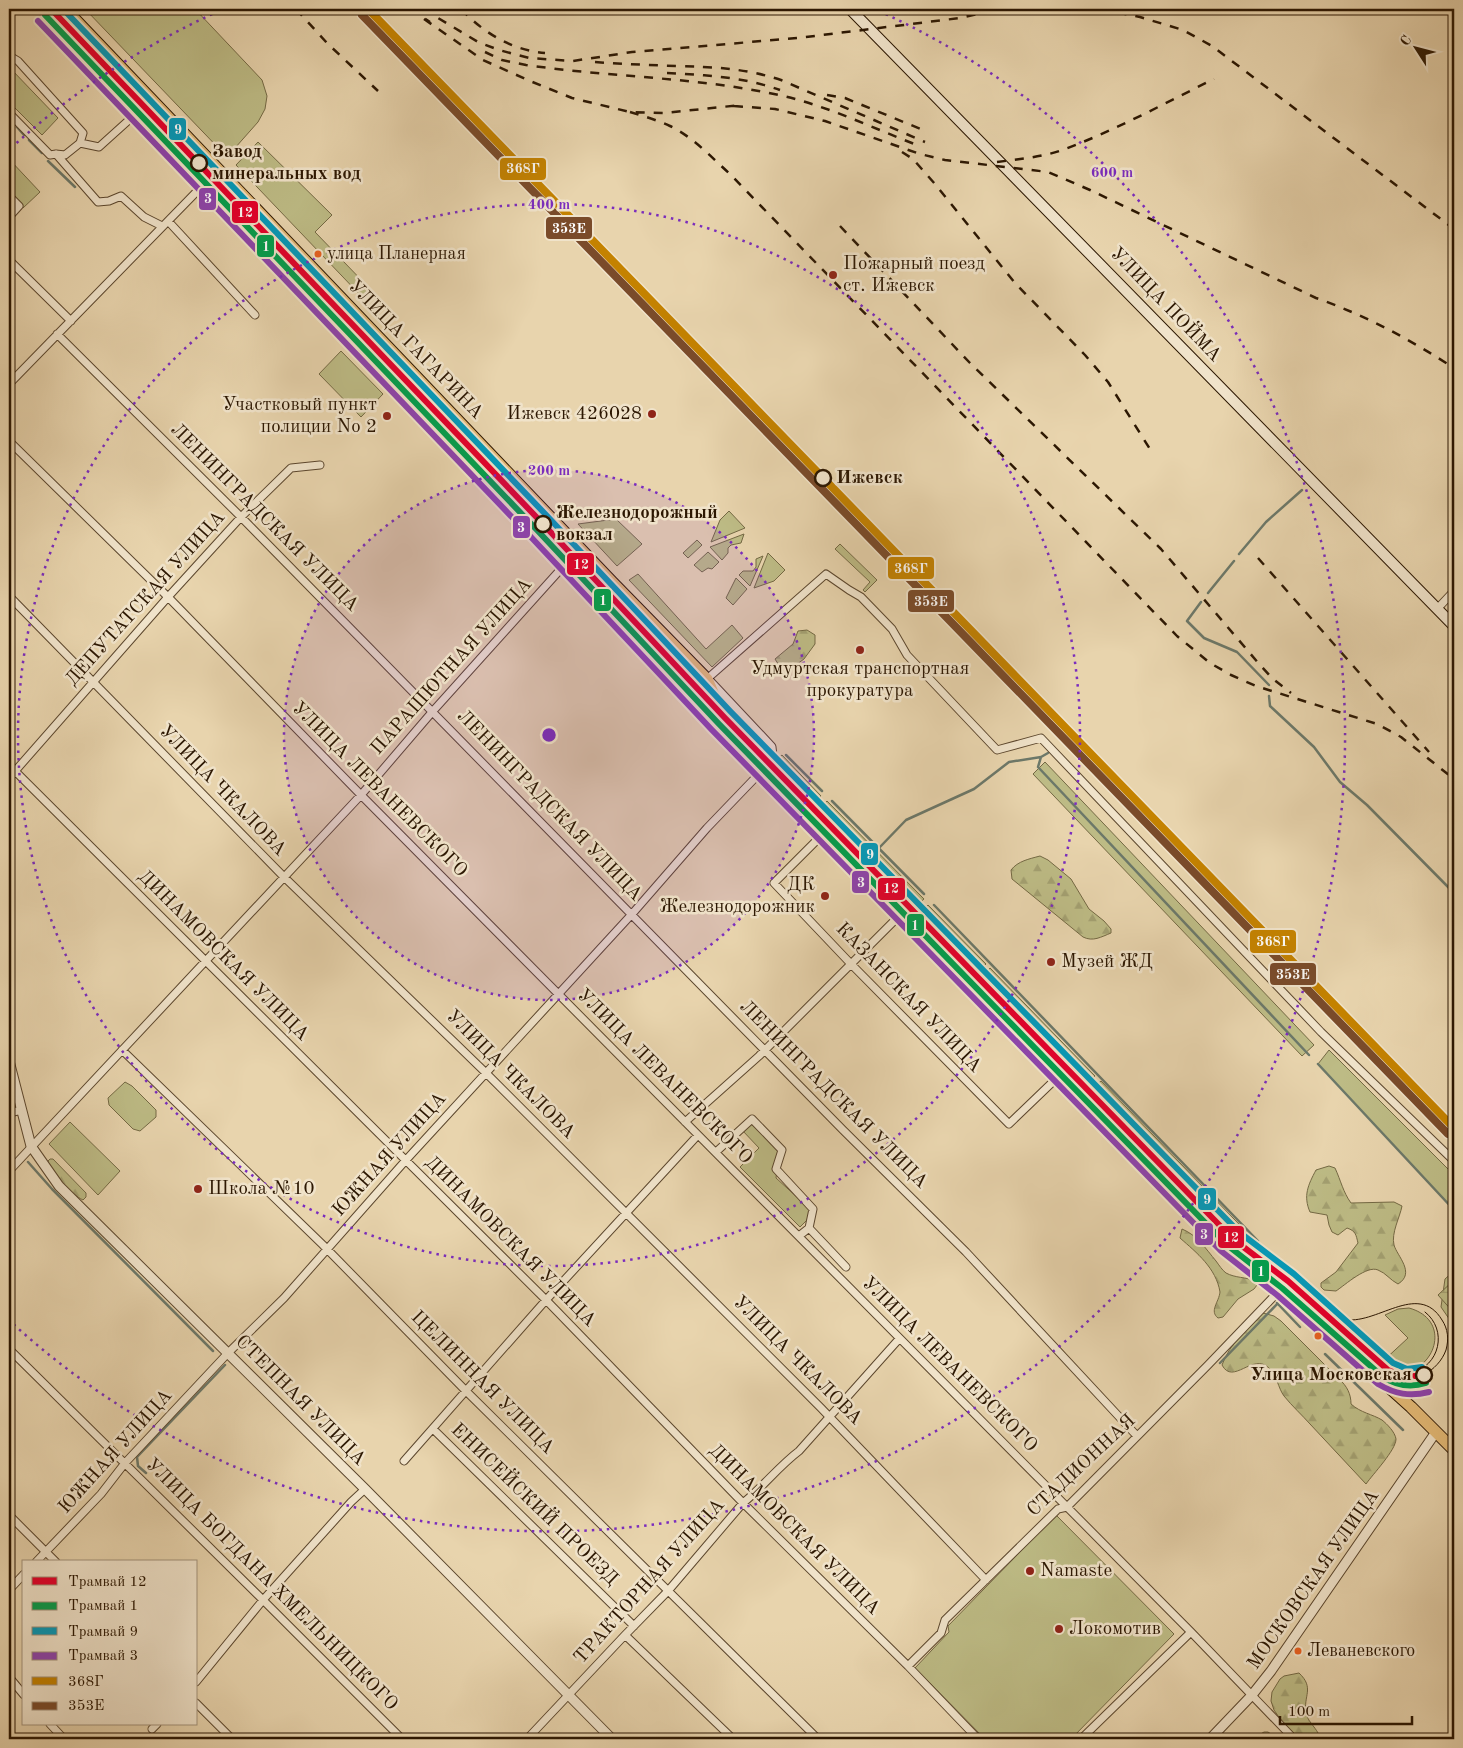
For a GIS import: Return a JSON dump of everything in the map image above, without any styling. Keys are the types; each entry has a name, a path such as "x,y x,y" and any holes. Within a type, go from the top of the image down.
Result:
{"main road":[{"name":"УЛИЦА ГАГАРИНА","path":"43,9 1227,1247 1280,1290 1454,1450"},
{"name":"УЛИЦА ГАГАРИНА","path":"65,9 707,679 726,724"},
{"name":"УЛИЦА ПОЙМА","path":"850,9 1454,626"},
{"path":"208,180 219,170"}],"street":[{"path":"9,59 13,58 18,62 68,116 82,133 80,143 65,155 50,155 9,113"},
{"path":"80,143 99,147 140,110"},
{"path":"56,154 98,202 109,201 121,196 144,217 165,223 255,315"},
{"path":"9,384 208,180"},
{"path":"9,196 19,206 9,216"},
{"path":"9,260 71,321"},
{"name":"ЛЕНИНГРАДСКАЯ УЛИЦА","path":"57,334 242,517 843,1130 966,1252 1137,1436"},
{"name":"УЛИЦА ЛЕВАНЕВСКОГО","path":"9,441 168,597 361,795 1191,1632 1294,1739"},
{"name":"ДЕПУТАТСКАЯ УЛИЦА","path":"9,778 92,682 242,517 292,468 320,465"},
{"name":"ПАРАШЮТНАЯ УЛИЦА","path":"9,1171 283,876 361,795 433,711 569,560"},
{"path":"774,774 771,747 707,679 826,574 861,597 892,629 906,655 997,750 1040,738 1321,1032 1454,1161"},
{"path":"1438,608 1454,591"},
{"name":"УЛИЦА ЧКАЛОВА","path":"9,596 283,876 486,1073 829,1416 986,1580"},
{"name":"ЮЖНАЯ УЛИЦА","path":"38,1560 101,1494 126,1463 228,1354 284,1298 406,1160 632,914 765,765"},
{"name":"ДИНАМОВСКАЯ УЛИЦА","path":"15,771 546,1300 978,1739"},
{"name":"КАЗАНСКАЯ УЛИЦА","path":"827,830 774,882 851,964 1009,1124 1060,1074"},
{"path":"685,1122 766,1050 904,911"},
{"name":"ЦЕЛИННАЯ УЛИЦА","path":"122,1050 327,1250 466,1391 818,1739"},
{"name":"СТЕПНАЯ УЛИЦА","path":"9,1061 31,1146 59,1186 365,1489 612,1739"},
{"path":"9,1113 22,1110"},
{"path":"716,1152 752,1119 782,1150 776,1169 813,1209 809,1228 799,1236"},
{"path":"404,1461 546,1300 698,1135"},
{"path":"809,1228 846,1267"},
{"name":"СТАДИОННАЯ","path":"908,1666 941,1633 946,1620 1058,1509 1067,1507 1280,1290"},
{"name":"ТРАКТОРНАЯ УЛИЦА","path":"527,1739 668,1591 743,1502 753,1495 785,1461 799,1451 899,1339"},
{"name":"УЛИЦА БОГДАНА ХМЕЛЬНИЦКОГО","path":"9,1349 402,1739"},
{"name":"ЕНИСЕЙСКИЙ ПРОЕЗД","path":"433,1429 634,1626"},
{"name":"МОСКОВСКАЯ УЛИЦА","path":"1210,1739 1252,1696 1436,1432"},
{"path":"198,1680 264,1600 350,1502 365,1489"},
{"path":"9,1515 54,1560"},
{"path":"9,1590 22,1576"},
{"path":"1080,1739 1191,1632"},
{"path":"625,1635 733,1739"},
{"path":"9,1677 22,1693"},
{"path":"198,1704 232,1739"},
{"path":"52,1726 64,1739"}],"green space":[{"path":"85,9 195,9 262,80 267,96 265,109 258,122 227,157"},
{"path":"11,69 58,118 42,135 9,102 9,70"},
{"path":"258,142 332,215 315,232 371,290 363,298 236,165"},
{"path":"9,159 40,192 23,208 9,193"},
{"path":"341,351 383,394 361,417 319,374"},
{"path":"729,511 745,528 711,542 720,520"},
{"path":"616,519 642,544 617,566 578,524"},
{"path":"744,534 741,543 731,545 728,548 728,553 722,560 710,547"},
{"path":"697,540 702,545 688,558 683,553"},
{"path":"840,544 877,580 865,592 863,590 870,582 835,549"},
{"path":"708,552 719,562 712,569 708,568 702,572 694,565"},
{"path":"768,553 785,570 774,581 754,588"},
{"path":"763,556 750,586 739,575 743,571 753,571 756,567 756,559"},
{"path":"638,574 706,649 732,625 743,638 712,667 629,580"},
{"path":"736,578 747,589 733,605 726,598"},
{"path":"807,630 815,635 815,644 804,659 793,667 780,667 775,659 793,644 798,631"},
{"path":"782,755 821,796 816,800 777,759"},
{"path":"1045,762 1314,1045 1302,1056 1033,774"},
{"path":"827,801 924,899 917,905 821,807"},
{"path":"1040,856 1048,860 1071,879 1089,909 1104,921 1111,929 1111,933 1094,939 1083,937 1012,879 1011,870 1017,864"},
{"path":"928,905 986,964 980,970 922,911"},
{"path":"990,968 1095,1076 1088,1082 984,975"},
{"path":"1329,1050 1454,1175 1454,1210 1318,1064"},
{"path":"1101,1081 1260,1246 1251,1244 1128,1121 1117,1113 1093,1088"},
{"path":"125,1082 132,1086 156,1110 156,1117 140,1131 133,1129 109,1105 108,1098"},
{"path":"70,1122 120,1171 98,1195 49,1144"},
{"path":"751,1122 779,1152 776,1178 810,1209 807,1220 800,1227 740,1167 759,1148 742,1130"},
{"path":"53,1159 86,1193 86,1197 83,1200 67,1188 57,1177 48,1161"},
{"path":"1329,1166 1335,1168 1351,1203 1394,1202 1402,1206 1393,1240 1405,1270 1403,1280 1398,1284 1381,1271 1373,1269 1350,1280 1336,1291 1324,1290 1321,1287 1321,1283 1336,1272 1358,1243 1352,1230 1347,1228 1338,1235 1332,1232 1327,1215 1310,1212 1307,1191 1311,1181 1316,1170"},
{"path":"1182,1229 1201,1243 1226,1273 1256,1281 1257,1285 1254,1289 1238,1299 1223,1317 1218,1318 1214,1312 1220,1292 1218,1283 1205,1262 1180,1238"},
{"path":"1268,1249 1298,1280 1263,1254"},
{"path":"1454,1271 1454,1326 1441,1307 1445,1279"},
{"path":"1454,1280 1454,1313 1438,1295"},
{"path":"1409,1308 1425,1316 1433,1328 1435,1341 1431,1353 1422,1364 1411,1370 1397,1370 1382,1362 1408,1338 1385,1315 1398,1309"},
{"path":"1263,1313 1274,1316 1281,1321 1342,1382 1349,1394 1351,1404 1382,1420 1394,1434 1395,1444 1384,1462 1366,1484 1287,1400 1269,1368 1263,1364 1256,1364 1232,1372 1227,1371 1222,1365 1234,1343"},
{"name":"Локомотив","path":"1056,1515 1174,1634 1071,1739 985,1739 915,1668 949,1632 948,1626"},
{"path":"1299,1673 1306,1683 1306,1713 1318,1733 1317,1739 1302,1739 1294,1734 1283,1723 1274,1710 1271,1701 1272,1692 1280,1679 1284,1676"},
{"path":"1264,1732 1268,1732 1278,1739 1252,1739"}],"waterway":[{"path":"17,127 24,135"},
{"path":"29,140 42,153"},
{"path":"48,161 75,187"},
{"path":"1239,554 1266,522 1302,490"},
{"path":"1208,593 1234,561"},
{"path":"1201,602 1187,621 1204,638 1237,652 1269,685"},
{"path":"1269,696 1270,706 1314,747 1340,782 1367,805 1454,893"},
{"path":"1048,753 1041,757 1038,767 1309,1055"},
{"path":"786,755 822,791"},
{"path":"879,848 906,820 974,789 1009,762 1041,757"},
{"path":"832,801 924,894"},
{"path":"934,905 1258,1241"},
{"path":"1318,1064 1454,1210"},
{"path":"28,1162 52,1189 213,1351"},
{"path":"1268,1252 1298,1283"},
{"path":"1220,1363 1282,1299"},
{"path":"1277,1303 1300,1327"},
{"path":"1325,1354 1403,1430"},
{"path":"146,1473 138,1466 137,1457 225,1365"}],"tram line":[{"name":"12","path":"51,9 543,524 725,718 1233,1239 1288,1281 1388,1370 1405,1377 1424,1375"},
{"name":"9","path":"63,9 549,518 731,712 1239,1232 1294,1274 1393,1363 1407,1369 1422,1367"},
{"name":"1","path":"45,15 537,530 719,724 1227,1245 1282,1288 1383,1377 1404,1385 1426,1383"},
{"name":"3","path":"38,21 530,536 712,730 1221,1251 1277,1295 1378,1384 1403,1394 1429,1392"},
{"path":"1117,1115 1129,1124 1234,1228 1250,1247"},
{"path":"1312,1297 1330,1313 1343,1319 1355,1320 1369,1317 1409,1304 1421,1304 1432,1309 1444,1323 1447,1331 1447,1342 1446,1350 1440,1361 1424,1375"},
{"path":"1388,1370 1411,1373 1429,1363 1438,1347 1438,1337 1437,1328 1425,1312"}],"railway":[{"path":"296,9 327,43 378,91"},
{"path":"410,9 430,22"},
{"path":"423,9 478,42 499,50 529,58 573,61 632,52 798,38 960,18 999,9"},
{"path":"461,9 479,26 499,39 521,48 545,53"},
{"path":"1100,9 1140,17 1183,30 1212,46 1454,229"},
{"path":"424,19 483,60 572,98 630,112 664,113 741,105"},
{"path":"485,52 502,60 526,65 713,84 793,98 829,110 917,145"},
{"path":"595,62 716,68 767,76 781,80 925,142"},
{"path":"667,73 738,79 780,90"},
{"path":"997,162 1040,156 1084,142 1214,79"},
{"path":"827,95 845,98 928,132"},
{"path":"734,106 775,109 825,121 920,154 945,160 1048,172 1090,190 1316,298 1370,320 1421,347 1454,368"},
{"path":"630,112 670,126 686,136 730,174 1177,636 1210,663 1256,686 1377,724 1401,737 1454,779"},
{"path":"902,152 913,159 1015,283 1085,355 1108,382 1153,454"},
{"path":"840,226 970,363 1161,549 1260,665 1273,679 1291,693"},
{"path":"1258,558 1429,752"}],"transit line":[{"name":"368Г","path":"368,9 1454,1128"},
{"name":"353Е","path":"362,15 1448,1134"}],"place":[{"name":"Завод минеральных вод","path":"199,163"},
{"name":"улица Планерная","path":"318,254"},
{"name":"Пожарный поезд ст. Ижевск","path":"833,275"},
{"name":"Ижевск 426028","path":"652,414"},
{"name":"Участковый пункт полиции No 2","path":"387,416"},
{"name":"Ижевск","path":"823,478"},
{"name":"Железнодорожный вокзал","path":"543,524"},
{"name":"Удмуртская транспортная прокуратура","path":"860,650"},
{"name":"ДК Железнодорожник","path":"825,896"},
{"name":"Музей ЖД","path":"1051,962"},
{"name":"Школа №10","path":"198,1189"},
{"name":"Улица Московская","path":"1424,1375"},
{"name":"Namaste","path":"1030,1571"},
{"name":"Локомотив","path":"1059,1629"},
{"name":"Леваневского","path":"1298,1651"}]}
